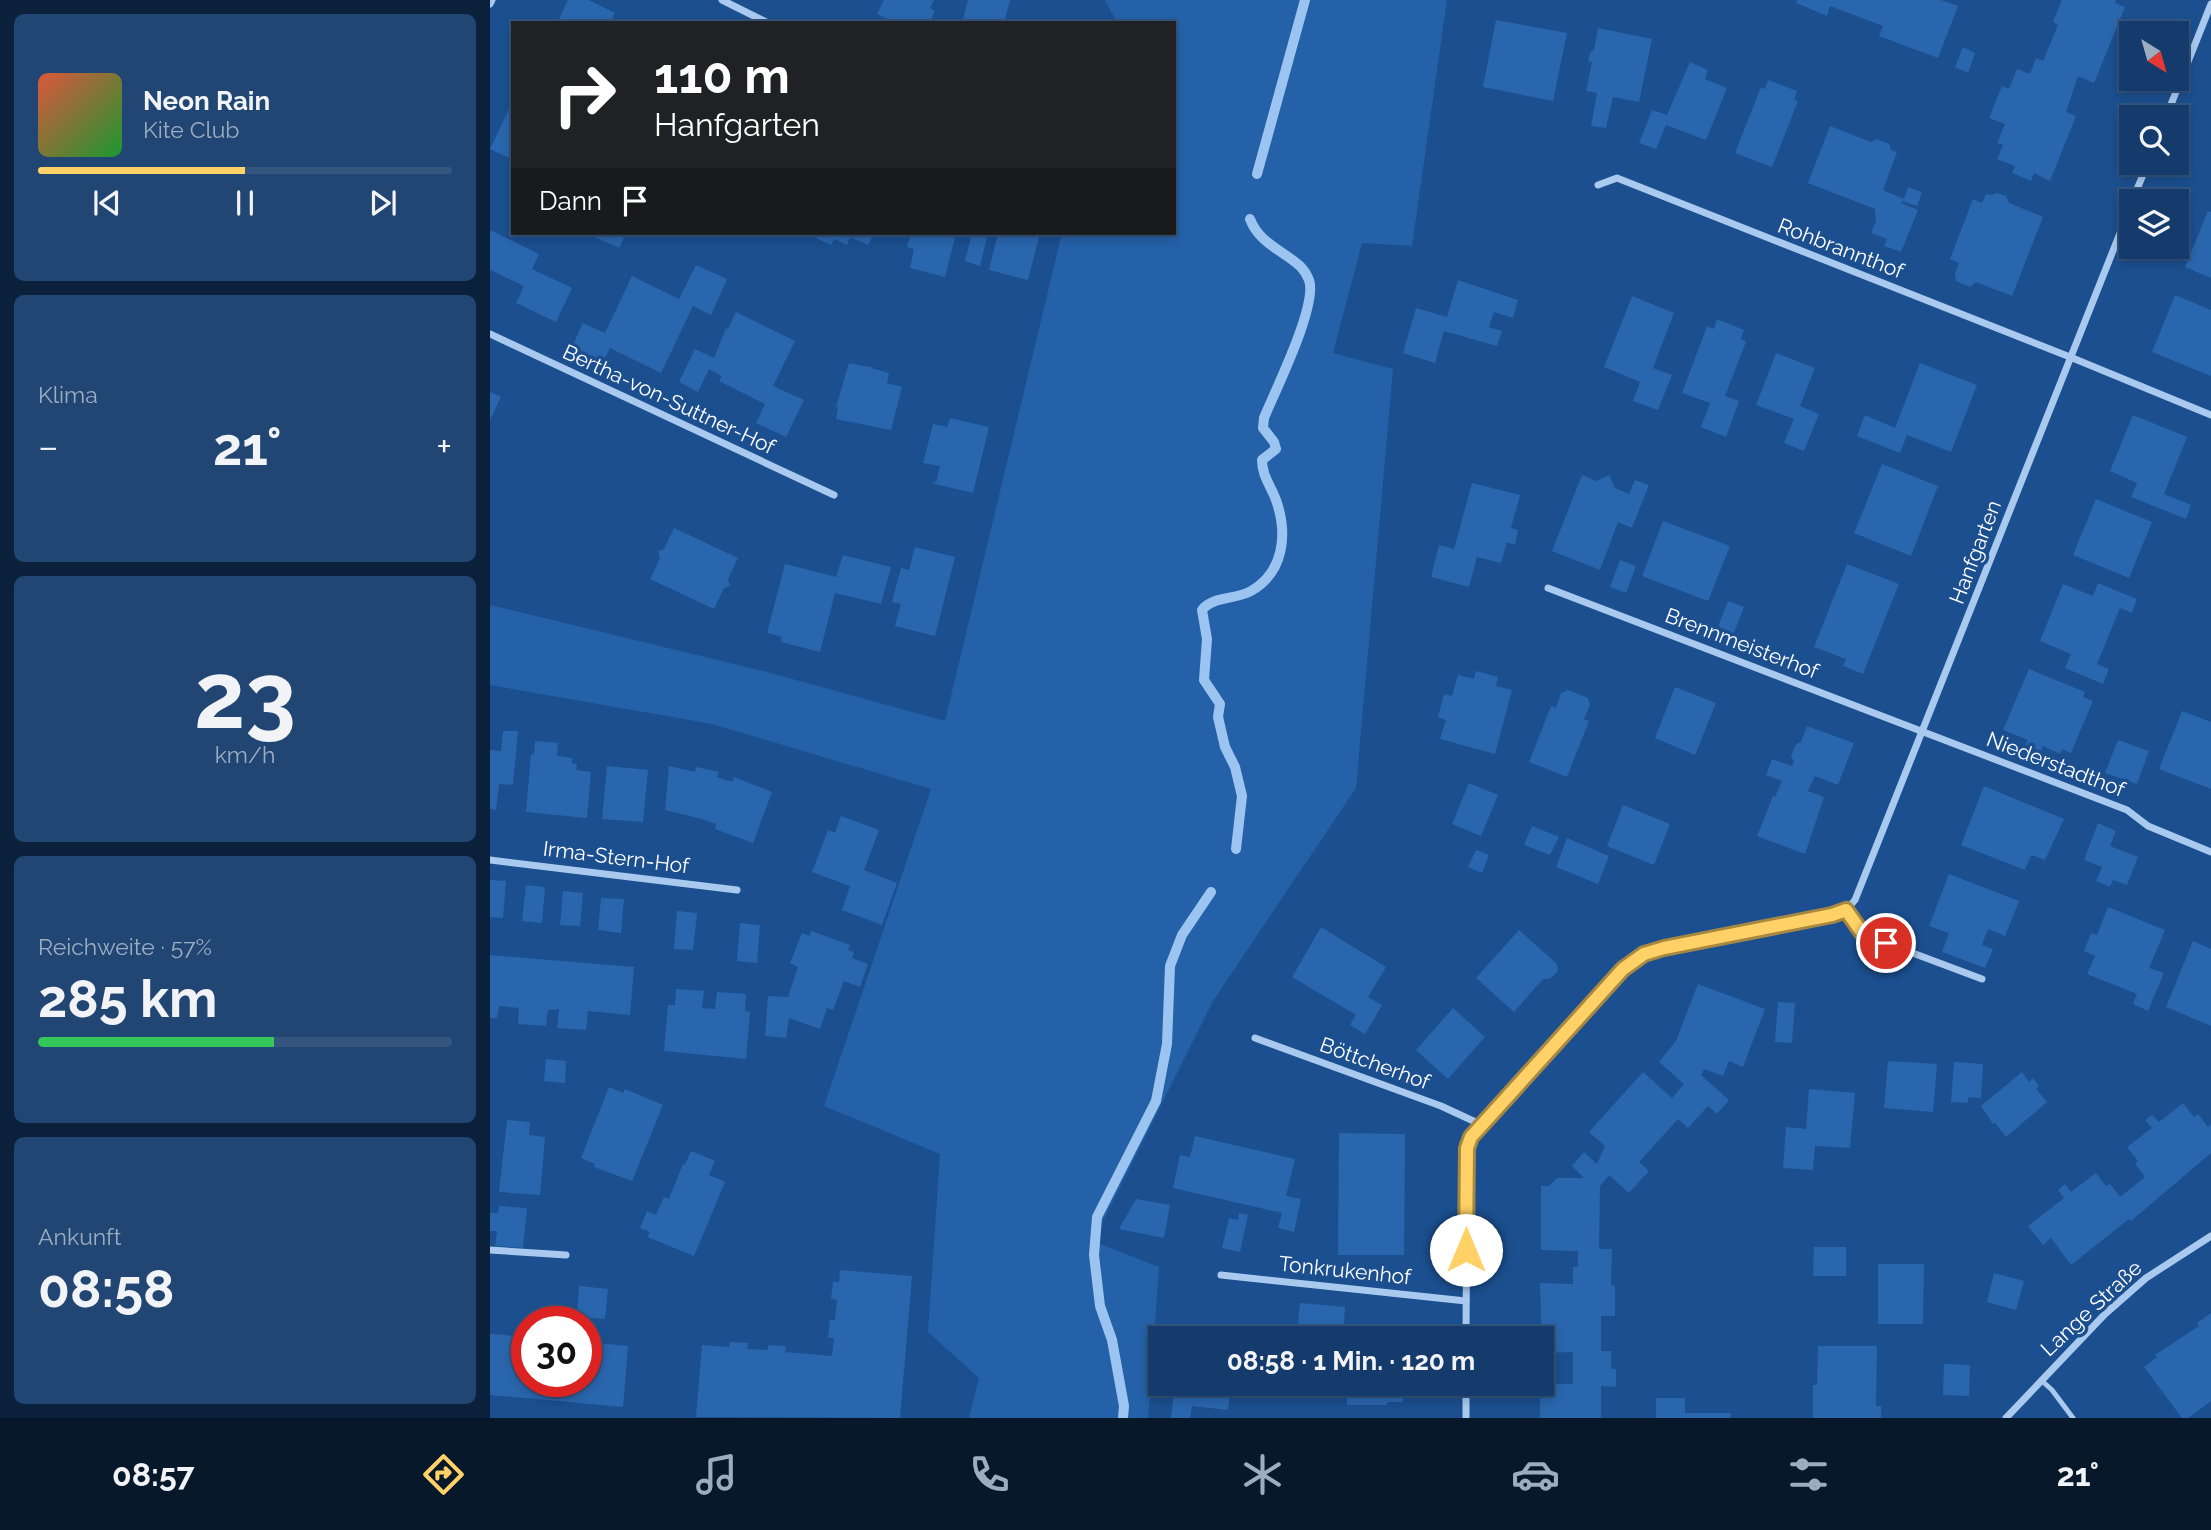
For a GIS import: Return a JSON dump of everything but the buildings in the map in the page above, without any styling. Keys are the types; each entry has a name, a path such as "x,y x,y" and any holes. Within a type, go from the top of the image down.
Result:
{"street":[{"path":"722,0 764,21"},
{"path":"2171,105 2211,4"},
{"name":"Rohbrannthof","path":"1598,185 1617,178 2070,356 2211,415"},
{"name":"Hanfgarten","path":"1846,910 1856,901 2119,234"},
{"name":"Bertha-von-Suttner-Hof","path":"490,334 834,495"},
{"name":"Brennmeisterhof","path":"1548,588 1924,731"},
{"name":"Niederstadthof","path":"1924,731 2127,810 2148,826 2211,852"},
{"name":"Irma-Stern-Hof","path":"490,860 737,890"},
{"path":"1466,1326 1467,1148 1471,1137 1623,969 1644,954 1846,910 1863,934 1982,979"},
{"name":"Böttcherhof","path":"1255,1038 1441,1106 1482,1125"},
{"name":"Lange Straße","path":"2006,1418 2105,1314 2146,1278 2211,1236"},
{"path":"490,1250 566,1255"},
{"name":"Tonkrukenhof","path":"1221,1275 1466,1301"},
{"path":"1466,1396 1466,1418"}],"lane":[{"path":"2040,1380 2052,1390 2073,1418"}],"shaded area":[{"path":"1105,0 1447,0 1412,246 1362,243 1333,353 1393,369 1356,788 1213,1001 1093,1241 1159,1267 1155,1326 1148,1326 1148,1418 969,1418 979,1378 928,1332 940,1154 824,1106 931,789 712,724 490,685 490,605 767,672 945,721 1062,235 1176,235 1176,21 1116,21"}],"waterway":[{"path":"1257,174 1305,0"},
{"path":"1236,849 1242,796 1235,767 1225,747 1218,717 1220,704 1204,680 1207,639 1202,610 1212,602 1251,591 1271,574 1277,563 1282,539 1280,513 1262,466 1262,460 1276,449 1263,428 1264,418 1302,328 1310,292 1309,280 1301,267 1265,240 1250,219"},
{"path":"1123,1418 1124,1406 1112,1340 1100,1306 1094,1255 1097,1217 1156,1101 1167,1044 1170,966 1182,935 1211,892"}],"route":[{"path":"1466,1250 1467,1148 1471,1137 1623,969 1644,954 1664,948 1846,910 1863,934 1886,943"}]}
